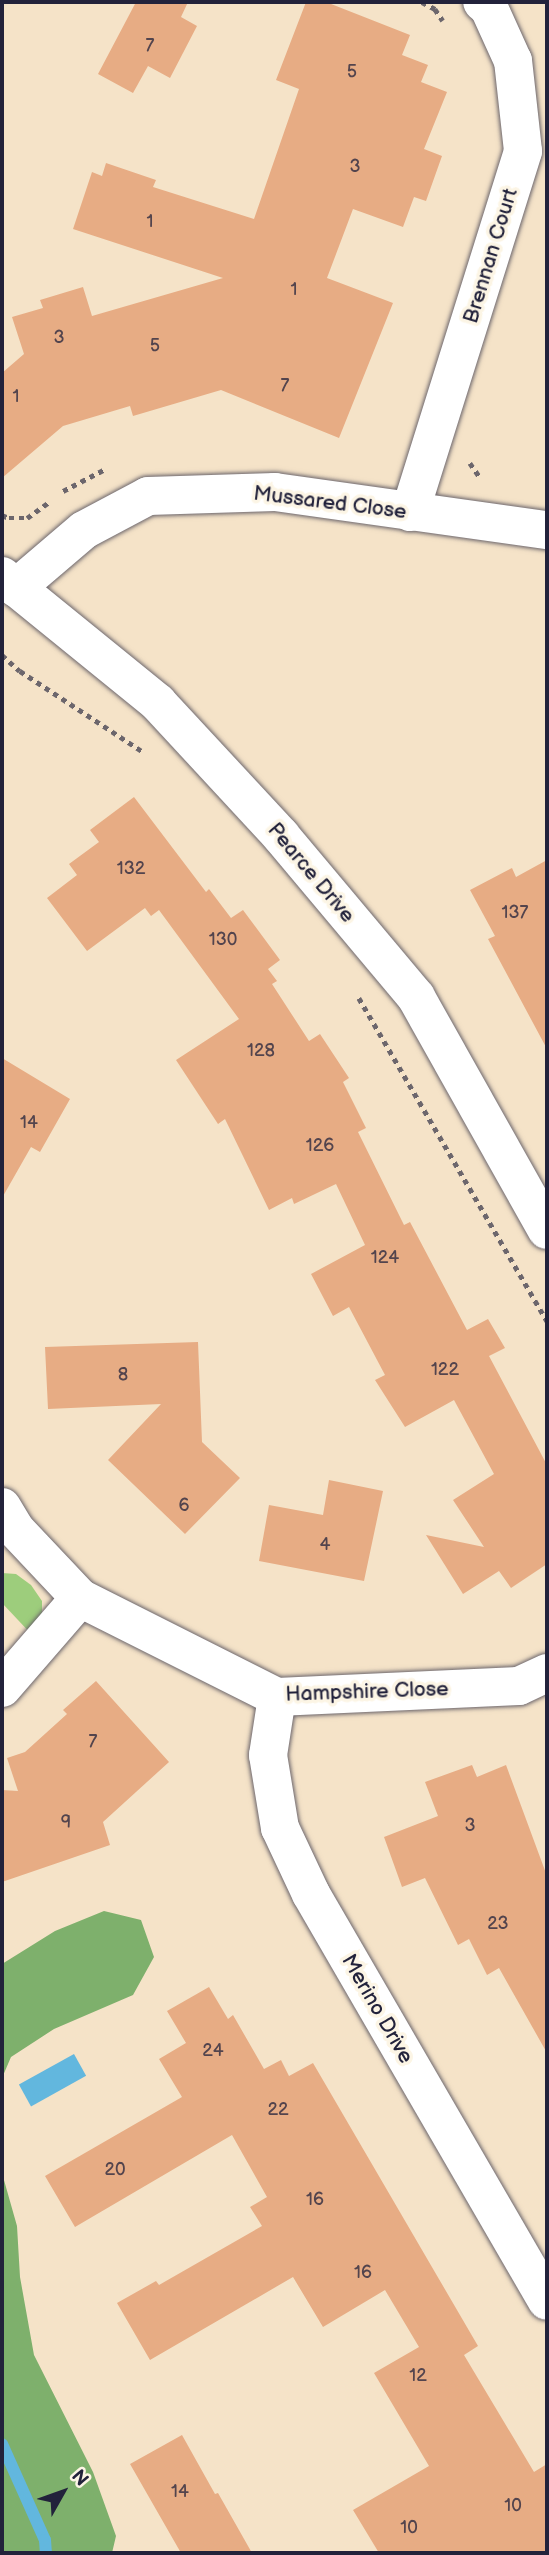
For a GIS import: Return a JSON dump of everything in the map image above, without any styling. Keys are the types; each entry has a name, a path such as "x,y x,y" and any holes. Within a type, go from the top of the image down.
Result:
{"street":[{"name":"Brennan Court","path":"410,512 523,151 513,61 489,9 482,2"},
{"name":"Mussared Close","path":"9,582 84,530 148,496 275,492 547,530"},
{"name":"Pearce Drive","path":"9,582 158,703 281,836 416,998 547,1230"},
{"name":"Hampshire Close","path":"6,1525 80,1598 276,1697 519,1686 547,1673"},
{"path":"2,1688 80,1598"},
{"name":"Merino Drive","path":"276,1697 268,1755 280,1828 323,1916 547,2301"}],"path":[{"path":"422,2 435,9 449,27"},
{"path":"2,515 9,518 27,518 67,488 107,468"},
{"path":"2,655 20,671 155,760"},
{"path":"355,991 547,1321"}],"green space":[{"path":"2,1573 16,1574 31,1585 42,1601 42,1620 34,1637 2,1603"},
{"path":"104,1911 141,1920 154,1957 133,1995 54,2029 11,2057 2,2078 2,1964 55,1931"},
{"path":"2,2173 17,2226 20,2277 34,2355 93,2472 116,2536 112,2553 2,2553"}],"water":[{"path":"74,2054 86,2076 31,2106 19,2085"}],"building":[{"path":"136,2 188,2 181,17 197,26 170,78 148,66 133,93 98,74"},
{"path":"306,2 326,2 410,35 402,55 428,65 421,82 447,92 424,149 442,156 426,201 414,197 403,227 353,209 327,278 393,303 339,438 221,390 133,416 130,406 63,426 2,478 2,373 24,354 12,317 43,308 40,300 83,287 92,316 223,278 73,229 92,172 102,176 106,163 156,180 153,187 254,219 299,89 276,80"},
{"path":"134,797 206,892 209,889 231,918 243,910 280,960 268,969 277,981 272,984 309,1041 320,1034 349,1078 343,1082 366,1128 358,1132 404,1225 410,1222 467,1330 488,1319 505,1348 489,1356 547,1465 547,1564 511,1588 499,1571 463,1594 426,1535 484,1547 453,1500 494,1474 454,1400 405,1427 375,1380 385,1375 349,1307 333,1316 311,1274 365,1245 336,1184 294,1204 292,1198 269,1210 225,1119 218,1124 176,1060 239,1019 159,910 151,916 145,908 87,951 47,898 77,875 69,864 99,842 90,830"},
{"path":"547,860 547,1049 488,939 495,936 470,890 512,868 516,877"},
{"path":"2,1058 70,1099 40,1152 31,1147 2,1198"},
{"path":"198,1342 202,1442 240,1478 185,1534 108,1460 161,1404 48,1409 45,1347"},
{"path":"329,1480 383,1491 364,1581 259,1561 269,1505 323,1515"},
{"path":"96,1681 169,1762 103,1822 110,1845 2,1882 2,1790 18,1791 7,1758 25,1752 67,1714 63,1710"},
{"path":"472,1765 477,1777 506,1765 547,1876 547,2053 499,1968 487,1975 469,1939 458,1945 425,1878 402,1887 384,1837 438,1816 425,1782"},
{"path":"209,1987 228,2019 233,2015 264,2069 281,2060 289,2076 313,2063 478,2346 464,2355 534,2472 547,2464 547,2553 379,2553 353,2510 429,2466 374,2373 419,2347 385,2290 323,2327 293,2277 150,2360 117,2303 156,2281 159,2285 262,2226 250,2207 267,2197 232,2135 75,2227 45,2176 182,2097 159,2059 186,2043 167,2011"},
{"path":"182,2435 252,2553 181,2553 130,2464"}],"waterway":[{"path":"2,2444 45,2540 46,2553"}]}
